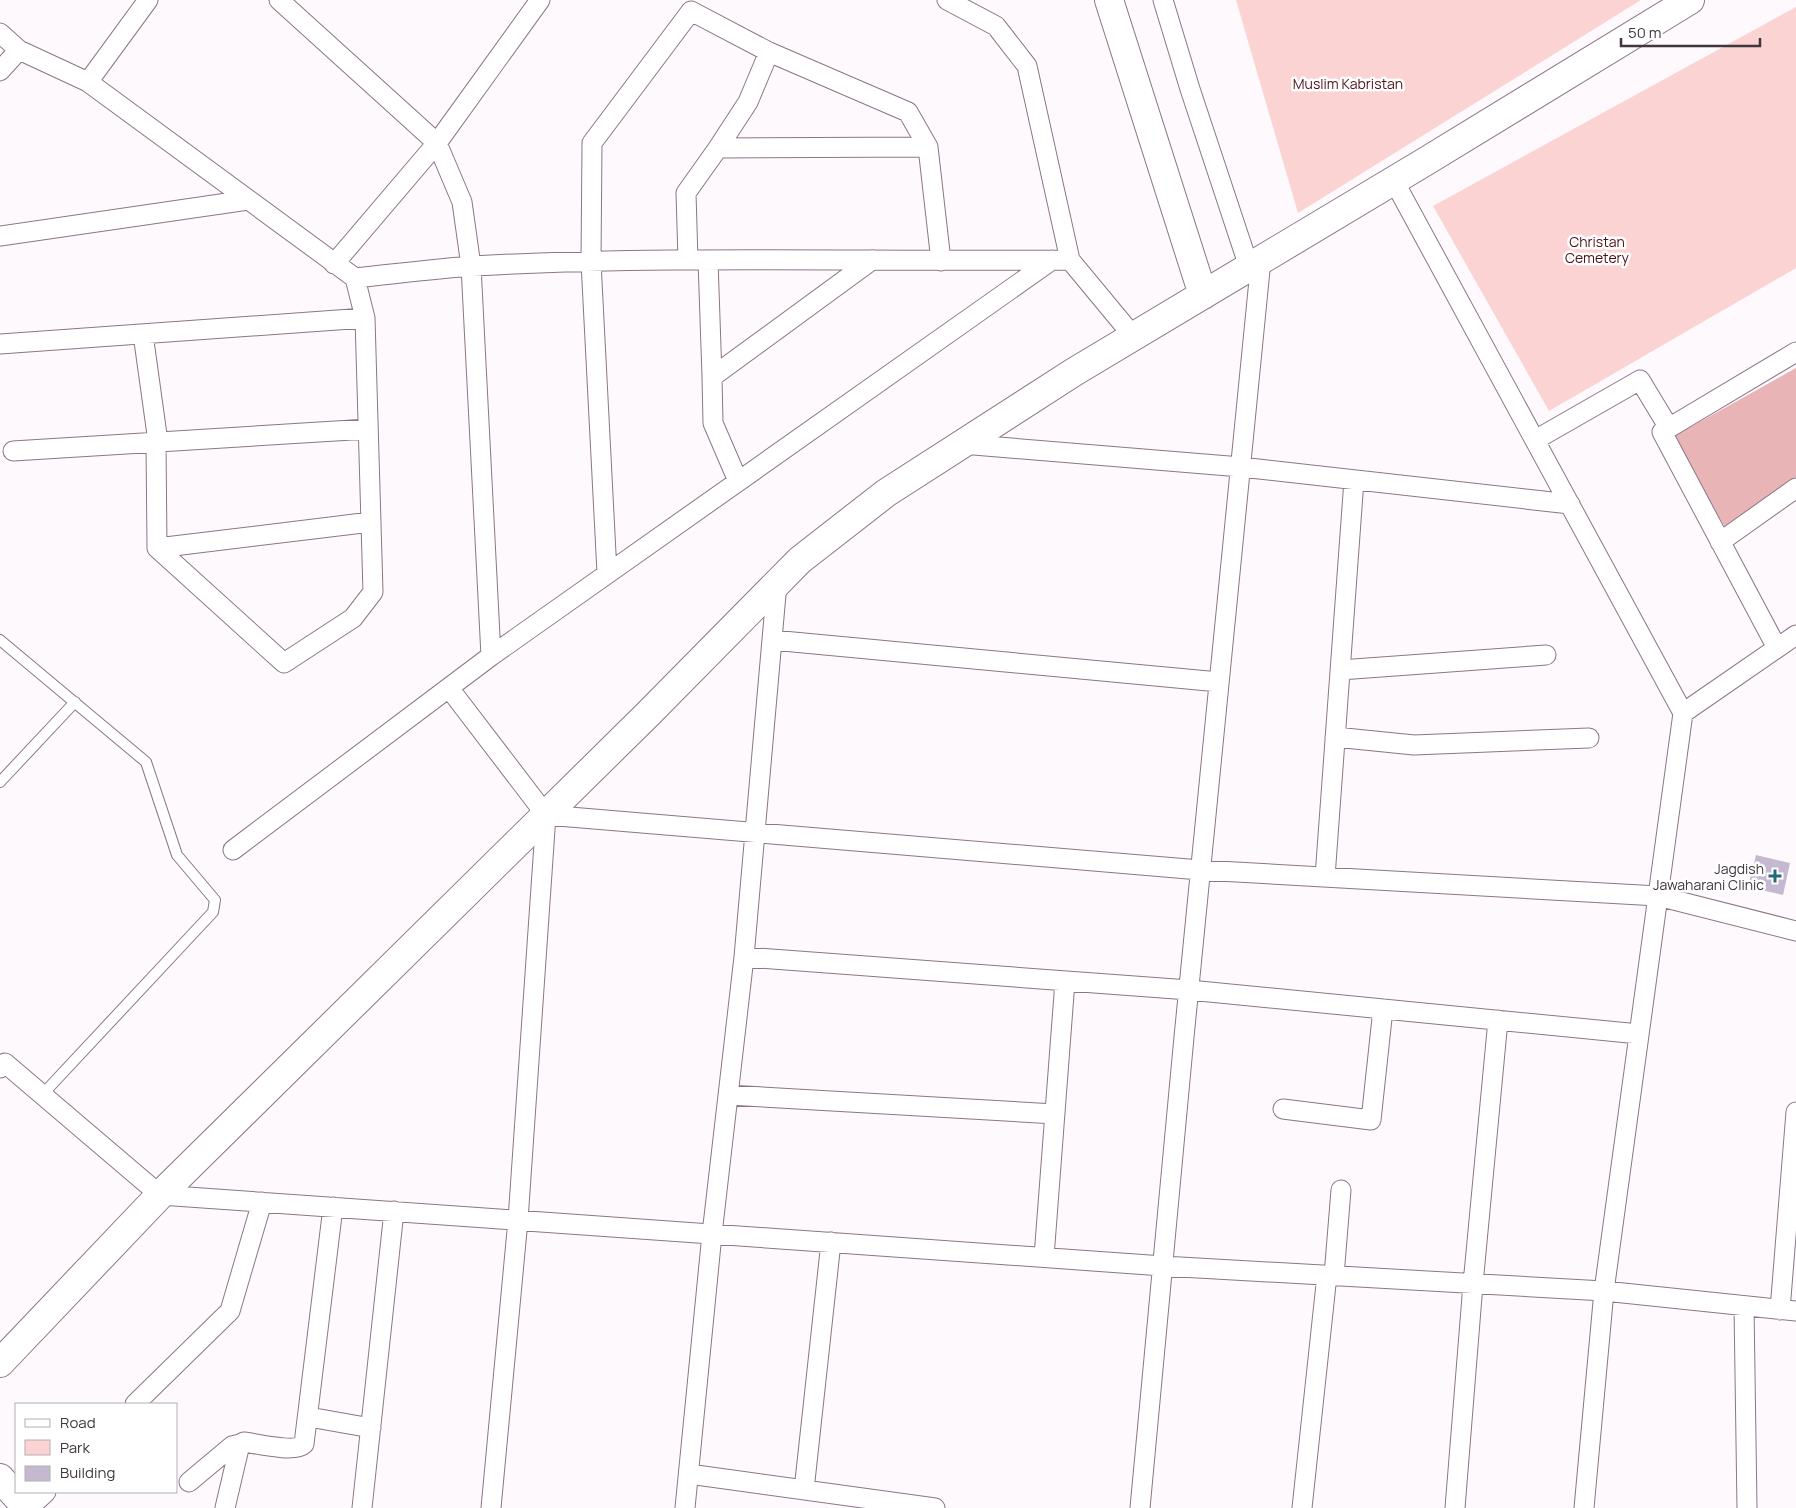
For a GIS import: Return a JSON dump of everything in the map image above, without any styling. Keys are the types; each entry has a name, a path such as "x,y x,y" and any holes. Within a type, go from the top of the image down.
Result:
{"main road":[{"path":"1109,0 1203,295"},
{"path":"0,1363 160,1195 800,560 886,493 1074,372 1394,181 1690,0"},
{"path":"0,1478 28,1508"}],"street":[{"path":"88,82 148,0"},
{"path":"279,0 437,143 462,202 471,266 491,656"},
{"path":"334,264 437,143 540,0"},
{"path":"947,0 996,26 1027,66 1061,260 1134,336"},
{"path":"1140,1508 1200,870 1241,467 1255,264 1190,89 1164,0"},
{"path":"607,573 590,262 592,143 691,11 769,52 908,112 928,147 941,261"},
{"path":"0,33 18,50 88,82 355,278 471,266 590,262 688,260 1061,260"},
{"path":"0,71 18,50"},
{"path":"688,260 686,193 748,102 769,52"},
{"path":"718,148 928,147"},
{"path":"1394,181 1683,713 1604,1291 1584,1508"},
{"path":"0,236 248,200"},
{"path":"708,260 713,423 738,481"},
{"path":"712,377 872,260"},
{"path":"233,850 491,656 607,573 1061,260"},
{"path":"143,334 158,442 156,442 157,548 284,663 353,618 373,592 365,318 355,278"},
{"path":"0,344 365,318"},
{"path":"1777,648 1662,432 1796,352"},
{"path":"1535,440 1640,380 1669,428"},
{"path":"13,451 368,429"},
{"path":"962,444 1241,467 1570,504"},
{"path":"1325,877 1354,480"},
{"path":"1720,542 1796,488"},
{"path":"157,548 371,522"},
{"path":"685,1508 712,1234 744,957 777,583"},
{"path":"1683,713 1796,635"},
{"path":"772,640 1219,682"},
{"path":"1340,670 1546,655"},
{"path":"449,688 546,814 518,1220 491,1508"},
{"path":"1335,737 1414,745 1590,738"},
{"path":"546,814 1200,870 1658,896 1796,931"},
{"path":"744,957 1189,990 1639,1034"},
{"path":"1044,1258 1064,981"},
{"path":"1283,1109 1371,1120 1383,1009"},
{"path":"1455,1508 1473,1284 1498,1020"},
{"path":"2,1063 160,1195 1163,1266 1604,1291 1788,1311 1796,1112"},
{"path":"728,1095 1054,1114"},
{"path":"1302,1508 1341,1190"},
{"path":"136,1403 230,1311 262,1202"},
{"path":"188,1482 232,1446 244,1442 292,1448 301,1447 304,1444 309,1417 333,1207"},
{"path":"362,1508 394,1211"},
{"path":"804,1490 831,1242"},
{"path":"1744,1306 1747,1508"},
{"path":"309,1417 371,1428"},
{"path":"225,1508 240,1444"},
{"path":"688,1474 935,1508"},
{"path":"28,1508 45,1493"}],"lane":[{"path":"0,640 146,762 177,855 215,900 213,912 42,1095"},
{"path":"0,782 75,702"}],"green space":[{"name":"Muslim Kabristan","path":"1236,0 1641,0 1298,213"},
{"name":"Christan Cemetery","path":"1796,7 1796,268 1549,411 1433,206"}],"shaded area":[{"path":"1796,368 1796,477 1725,527 1671,438"}],"building":[{"path":"1756,855 1790,863 1783,895 1748,887"}],"place":[{"name":"Jagdish Jawaharani Clinic","path":"1775,876"}]}
